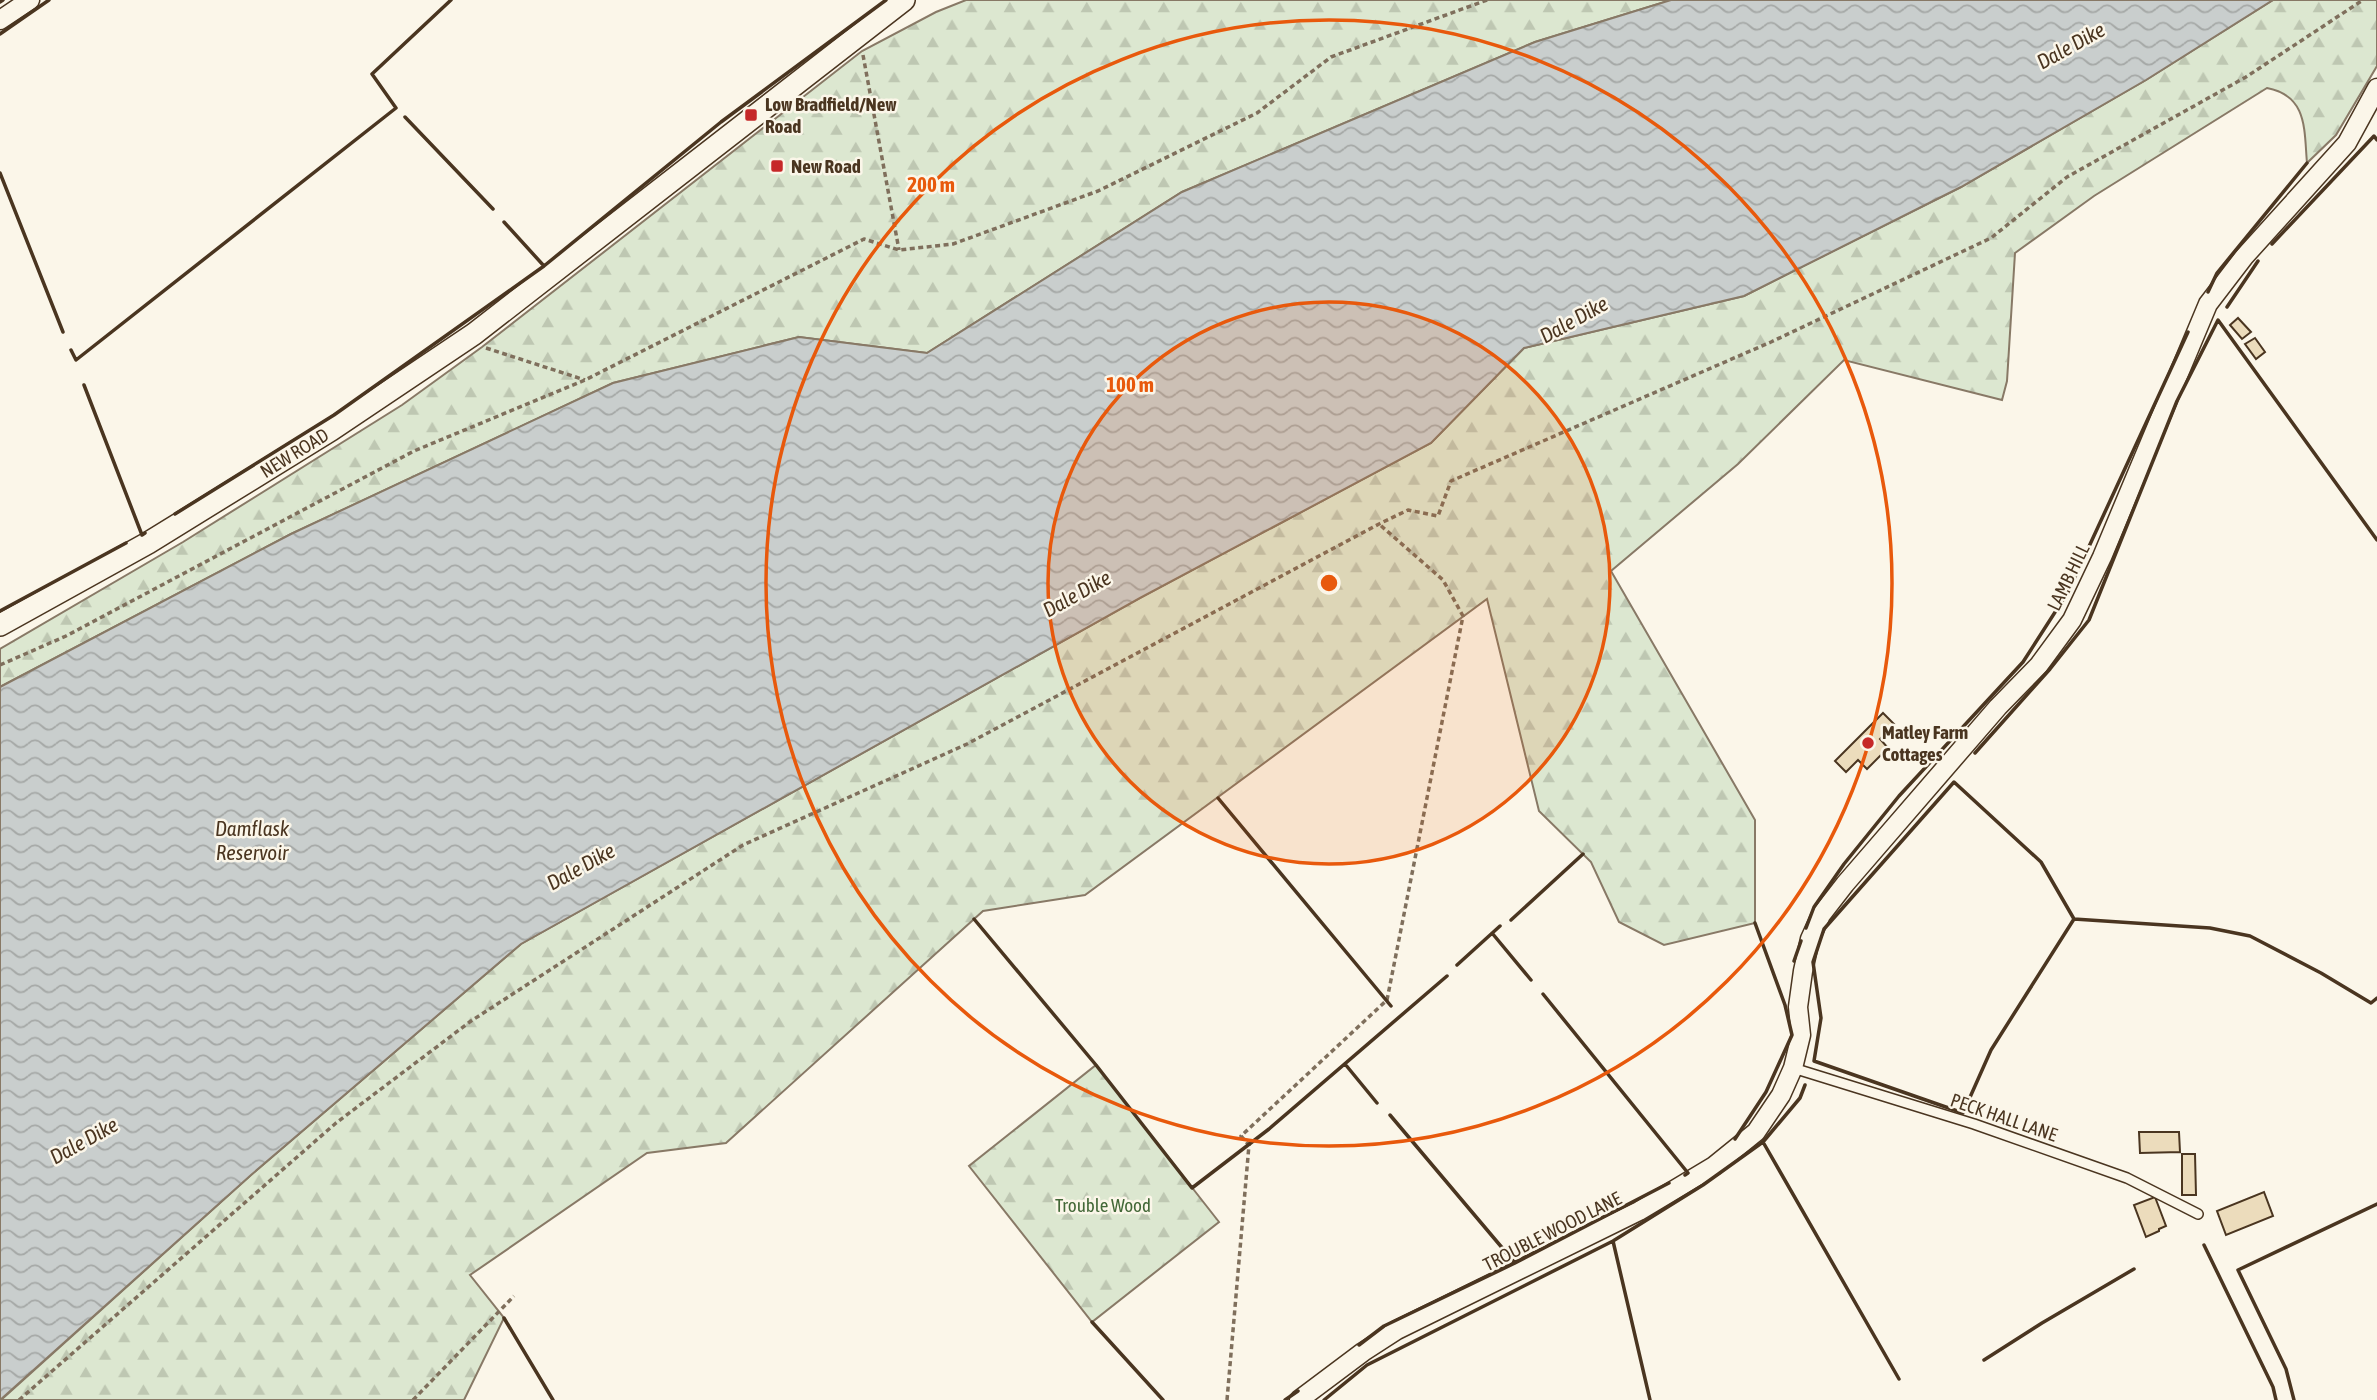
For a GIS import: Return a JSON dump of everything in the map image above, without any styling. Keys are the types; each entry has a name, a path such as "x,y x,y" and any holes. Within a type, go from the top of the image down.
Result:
{"street":[{"path":"0,20 30,0"},
{"name":"NEW ROAD","path":"0,625 194,515 331,430 474,334 904,0"},
{"name":"LAMB HILL","path":"1793,1068 1801,1035 1798,1007 1803,971 1810,939 1821,915 1989,717 2039,665 2072,620 2102,557 2208,304 2244,257 2347,144 2377,88"},
{"name":"TROUBLE WOOD LANE","path":"1299,1400 1397,1330 1639,1211 1714,1166 1756,1132 1781,1095 1793,1068"}],"lane":[{"name":"PECK HALL LANE","path":"1793,1068 1975,1124 2127,1178 2198,1214"}],"path":[{"path":"0,665 66,636 414,451 585,380 864,239 899,250 953,244 1098,191 1257,113 1331,57 1487,0"},
{"path":"19,1400 336,1123 471,1021 743,845 967,744 1408,510 1438,516 1451,481 1770,342 1991,238 2067,177 2246,77 2363,0"},
{"path":"855,37 863,51 899,250"},
{"path":"474,334 482,347 585,380"},
{"path":"1227,1400 1249,1145 1241,1136 1387,1000 1463,616 1443,580 1380,524"},
{"path":"413,1400 514,1296"}],"green space":[{"path":"966,0 1671,0 1535,42 1182,192 927,353 799,337 613,383 291,534 0,687 0,649 183,542 402,405 482,347 862,51 936,12"},
{"path":"2273,0 2377,0 2377,66 2336,135 2307,163 2304,127 2297,107 2290,98 2267,88 2094,196 2015,253 2007,381 2002,400 1844,360 1738,464 1611,571 1755,820 1755,923 1664,945 1619,922 1591,862 1539,811 1487,599 1085,895 983,911 726,1143 647,1153 470,1275 504,1318 464,1400 1,1400 251,1175 521,944 1140,598 1431,443 1524,348 1744,296 1961,187 2146,80"},
{"name":"Trouble Wood","path":"1096,1065 1219,1222 1092,1322 969,1166"}],"water":[{"name":"Damflask Reservoir","path":"1671,0 2273,0 2146,80 1961,187 1744,296 1524,348 1431,443 1140,598 521,944 251,1175 0,1400 0,687 291,534 613,383 799,337 927,353 1182,192 1535,42"}],"building":[{"path":"2238,318 2251,332 2242,339 2230,325"},
{"path":"2255,338 2265,352 2256,359 2245,344"},
{"name":"Matley Farm Cottages","path":"1883,713 1894,724 1880,739 1888,748 1867,769 1858,760 1846,772 1835,761"},
{"path":"2139,1132 2179,1132 2180,1152 2140,1153"},
{"path":"2182,1154 2195,1154 2196,1195 2182,1195"},
{"path":"2264,1192 2273,1216 2226,1235 2217,1211"},
{"path":"2155,1197 2166,1226 2146,1237 2134,1205"}],"wall":[{"path":"0,34 49,0"},
{"path":"71,350 76,360 396,108 372,74 451,0"},
{"path":"544,266 721,122 886,0"},
{"path":"405,117 493,209"},
{"path":"2272,244 2374,136 2377,140"},
{"path":"2208,292 2217,273 2307,163"},
{"path":"0,173 63,332"},
{"path":"175,514 334,415 544,266 504,222"},
{"path":"2227,307 2258,261"},
{"path":"1975,753 2050,669 2089,620 2177,401 2218,320 2377,540"},
{"path":"1806,928 1814,907 1844,864 1899,796 2023,662 2068,592 2188,332"},
{"path":"84,385 142,535 145,533"},
{"path":"0,611 126,543"},
{"path":"1954,782 2041,862 2074,919 1991,1050 1963,1113 1814,1061 1821,1018 1813,962 1824,929 1954,782"},
{"path":"1218,798 1391,1006"},
{"path":"1511,920 1583,854"},
{"path":"974,919 1096,1065 1192,1188 1269,1129 1447,976"},
{"path":"2074,919 2210,928 2250,936 2371,1003 2377,998"},
{"path":"1735,1139 1766,1092 1792,1035 1785,1005 1755,923"},
{"path":"1457,965 1500,926"},
{"path":"1492,933 1531,980"},
{"path":"1794,961 1801,941"},
{"path":"1543,994 1688,1173 1685,1175"},
{"path":"1345,1064 1377,1103"},
{"path":"1324,1400 1367,1365 1613,1241 1703,1185 1763,1142 1800,1098 1805,1085"},
{"path":"1390,1115 1515,1263"},
{"path":"1763,1142 1899,1379"},
{"path":"1359,1345 1384,1326 1515,1263 1669,1183"},
{"path":"2294,1400 2286,1369 2238,1270 2377,1204"},
{"path":"1613,1241 1650,1400"},
{"path":"2204,1245 2273,1387 2276,1400"},
{"path":"1984,1360 2134,1269"},
{"path":"504,1318 553,1400"},
{"path":"1092,1322 1163,1400"},
{"path":"1285,1400 1298,1391"}],"place":[{"name":"Low Bradfield/New Road","path":"751,115"},
{"name":"New Road","path":"777,166"},
{"name":"Matley Farm Cottages","path":"1868,743"}],"water label":[{"name":"Dale Dike","path":"2071,46"},
{"name":"Dale Dike","path":"1574,320"},
{"name":"Dale Dike","path":"1077,594"},
{"name":"Dale Dike","path":"581,867"},
{"name":"Dale Dike","path":"84,1141"}]}
